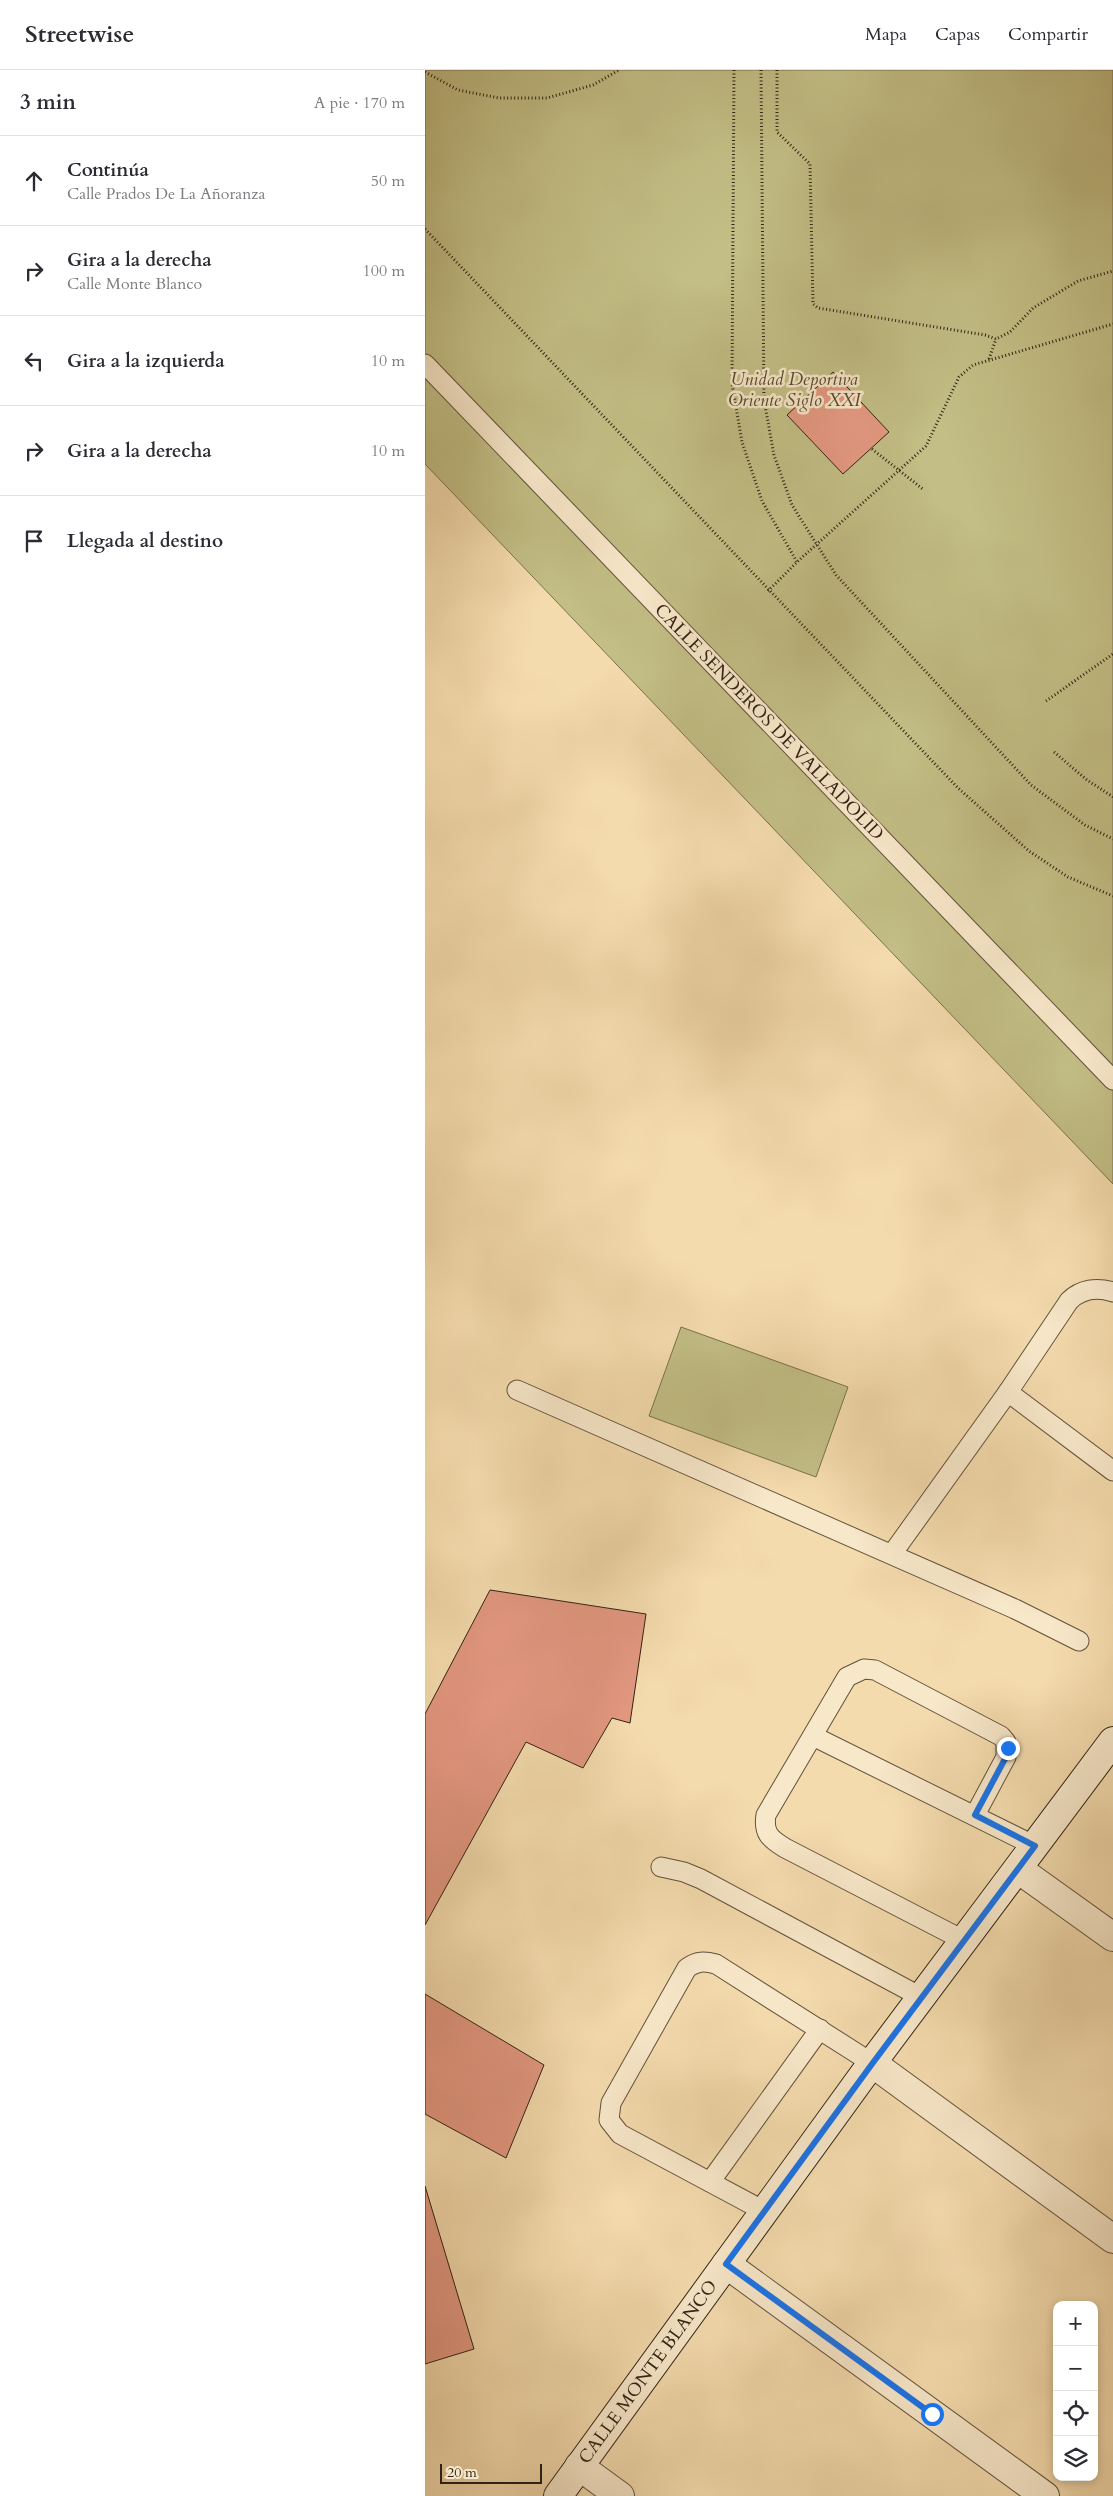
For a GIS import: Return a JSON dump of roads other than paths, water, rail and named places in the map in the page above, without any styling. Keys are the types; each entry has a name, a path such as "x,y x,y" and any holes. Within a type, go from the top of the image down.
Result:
{"main road":[{"name":"CALLE MONTE BLANCO","path":"558,2496 921,1997 965,1941 1113,1741"},
{"path":"1018,1869 1113,1937"},
{"path":"872,2064 1113,2239"},
{"path":"726,2264 1045,2496"},
{"path":"579,2466 620,2496"}],"lane":[{"name":"CALLE SENDEROS DE VALLADOLID","path":"425,364 1113,1080"},
{"path":"892,1554 1008,1392 1069,1301 1078,1293 1088,1290 1113,1292"},
{"path":"517,1390 892,1554 1015,1609 1079,1641"},
{"path":"1008,1392 1113,1471"},
{"path":"965,1941 785,1848 767,1834 765,1826 767,1815 847,1677 864,1669 875,1670 1001,1736 1006,1742 1006,1757 975,1815"},
{"path":"813,1736 1035,1846"},
{"path":"661,1867 684,1872 701,1879 921,1997"},
{"path":"764,2211 620,2134 609,2120 611,2103 687,1968 695,1962 704,1961 716,1964 872,2064"},
{"path":"710,2182 820,2029"}],"park label":[{"name":"Unidad Deportiva Oriente Siglo XXI","path":"794,389"}]}
